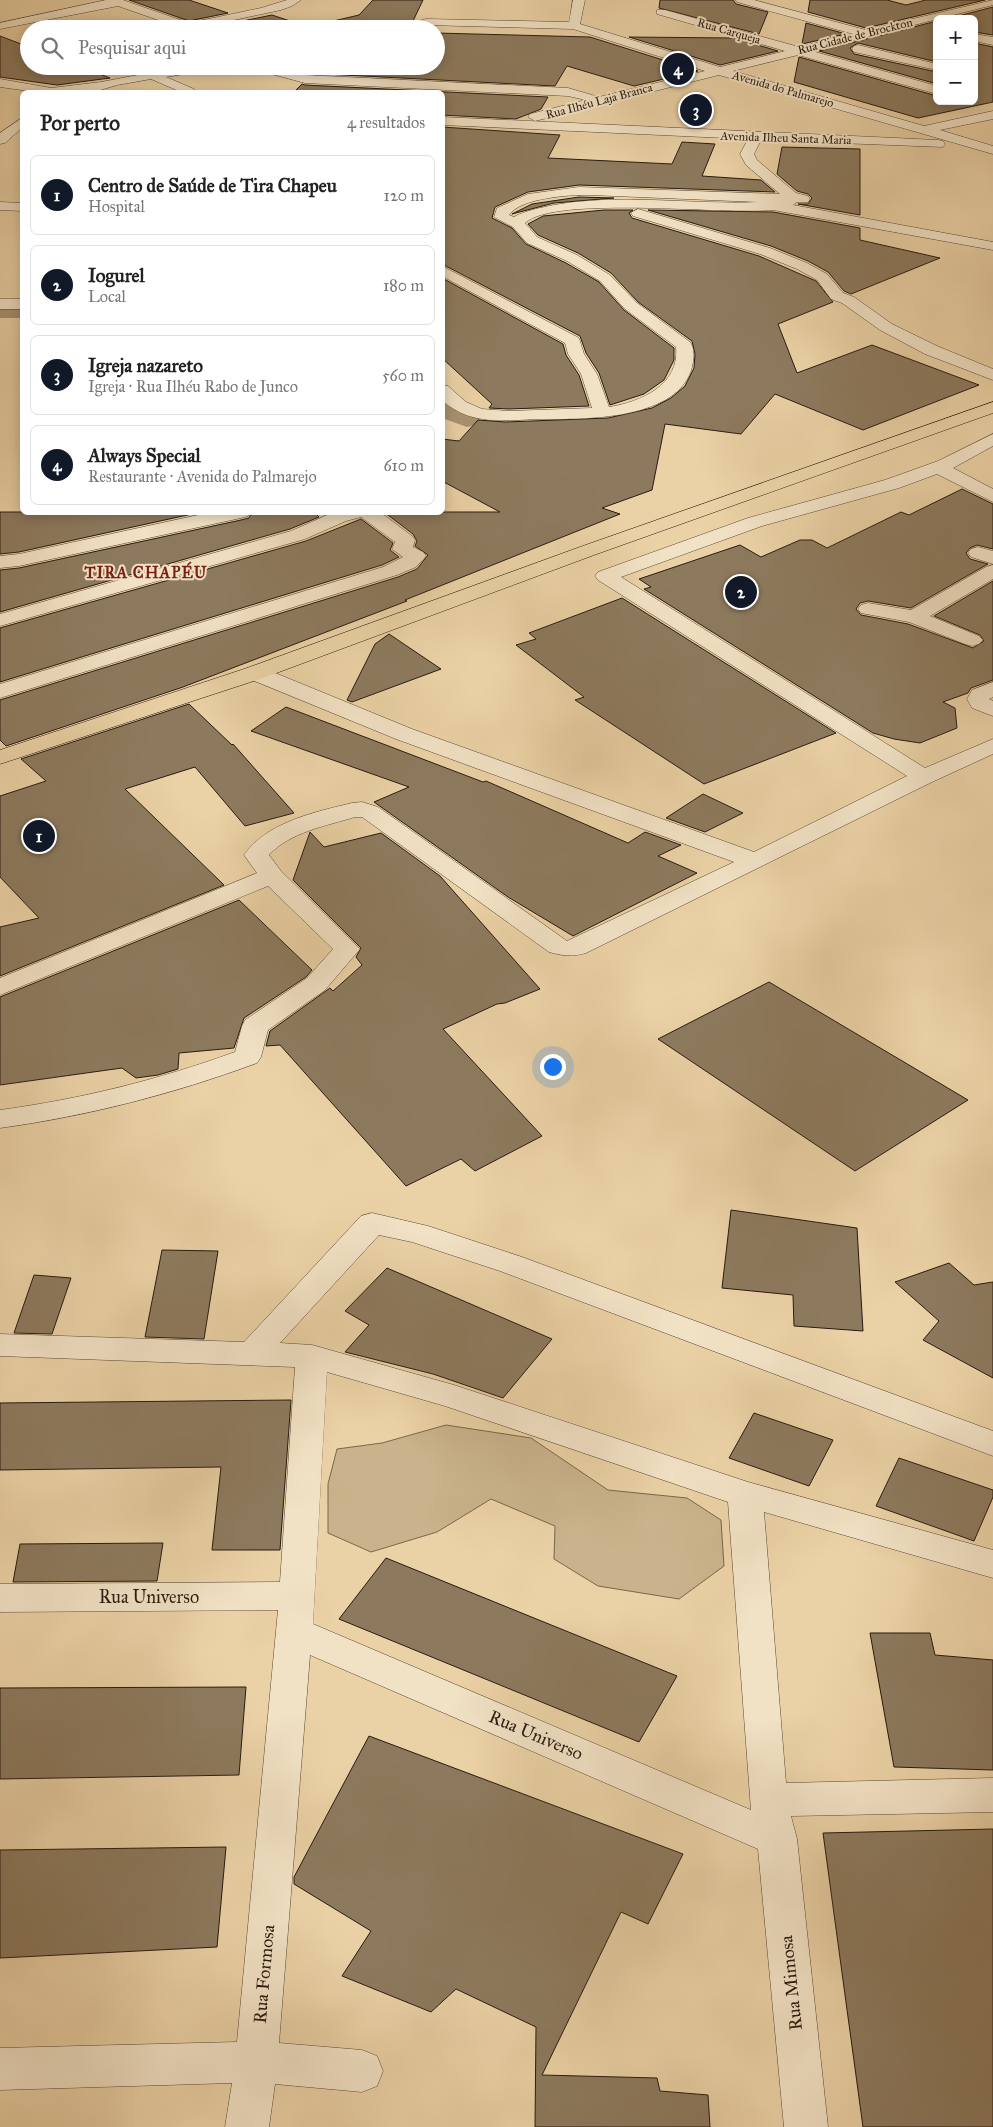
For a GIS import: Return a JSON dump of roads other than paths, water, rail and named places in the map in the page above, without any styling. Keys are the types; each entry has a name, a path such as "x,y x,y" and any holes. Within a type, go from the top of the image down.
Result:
{"main road":[{"path":"0,757 255,673 596,548 993,406"}],"street":[{"path":"225,20 292,3 295,0"},
{"path":"574,26 580,0"},
{"path":"742,0 866,33"},
{"path":"28,20 116,1 170,20"},
{"name":"Rua Cidade de Brockton","path":"717,70 993,2"},
{"path":"427,20 432,8"},
{"name":"Rua Carqueja","path":"662,12 933,89"},
{"path":"0,26 20,22"},
{"name":"Avenida do Palmarejo","path":"445,23 574,26 620,42 993,150"},
{"path":"903,25 933,30"},
{"path":"807,37 933,67"},
{"path":"978,38 993,41"},
{"name":"Rua Ilhéu Laja Branca","path":"510,124 717,70"},
{"path":"56,90 159,75"},
{"path":"290,75 305,79 568,92 626,109"},
{"path":"154,76 186,90"},
{"path":"89,90 115,82"},
{"path":"0,83 43,90"},
{"path":"0,83 20,92"},
{"path":"926,130 993,115"},
{"path":"653,117 706,134"},
{"name":"Avenida Ilheu Santa Maria","path":"445,121 980,146"},
{"path":"0,140 20,124"},
{"path":"756,137 748,158 791,196 824,205 863,222"},
{"path":"445,393 458,405 489,415 602,413 637,406 675,384 687,356 684,345 631,306 605,278 572,258 532,240 518,224 502,218 502,211 527,200 563,192 590,191 777,199 791,196"},
{"path":"776,206 789,202 792,199 791,196"},
{"path":"518,224 520,220 530,214 565,207 602,203 776,206 993,246"},
{"path":"602,203 765,251 802,266 822,278 837,296 848,300 886,328 931,350 993,375"},
{"path":"0,206 20,207"},
{"path":"445,272 573,341 576,354 589,374 602,413"},
{"path":"0,304 20,304"},
{"path":"924,777 604,576 755,522 892,484 938,467 993,440"},
{"path":"938,467 993,496"},
{"path":"0,562 19,560 227,515"},
{"path":"0,620 298,535 342,515"},
{"path":"0,691 390,571 409,563 416,556 402,549 405,540 371,515"},
{"path":"914,617 993,571"},
{"path":"868,609 914,617 972,640"},
{"path":"255,673 404,734 755,861"},
{"path":"993,689 980,695 978,699 980,703 993,710"},
{"path":"0,1120 45,1114 200,1075 247,1057 255,1026 316,984 346,949 272,876 256,855 263,845 279,836 352,810 362,809 370,812 558,947 566,949 577,948 924,777 993,746"},
{"path":"0,987 272,876"},
{"path":"252,1354 372,1223 417,1233 510,1264 993,1444"},
{"path":"0,1345 312,1356 454,1397 745,1494 993,1564"},
{"name":"Rua Formosa","path":"247,2127 256,2062 296,1614 312,1356"},
{"name":"Rua Mimosa","path":"745,1494 768,1800 777,1838 806,2127"},
{"name":"Rua Universo","path":"0,1598 296,1614 777,1838"},
{"path":"768,1800 993,1795"},
{"path":"0,2069 256,2062 362,2071"}],"waterway":[{"path":"0,311 20,311"},
{"path":"445,409 467,419"}],"place":[{"name":"Always Special","path":"678,69"},
{"name":"Igreja nazareto","path":"696,110"},
{"name":"Iogurel","path":"741,592"},
{"name":"Centro de Saúde de Tira Chapeu","path":"39,836"}],"district":[{"name":"TIRA CHAPÉU","path":"146,572"}]}
